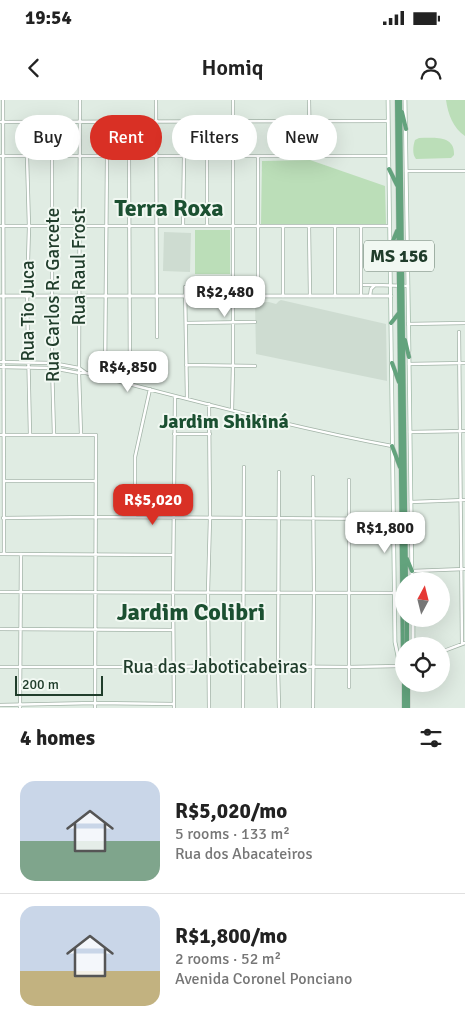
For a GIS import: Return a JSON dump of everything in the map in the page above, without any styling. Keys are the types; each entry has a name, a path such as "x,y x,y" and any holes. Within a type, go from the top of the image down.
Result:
{"main road":[{"path":"388,100 395,642"},
{"path":"398,100 406,130"},
{"name":"MS 156","path":"398,100 401,468"},
{"path":"406,100 412,571"},
{"path":"400,108 401,286"},
{"path":"389,169 398,187"},
{"path":"390,248 398,229"},
{"path":"2,296 391,296"},
{"path":"401,298 405,502 403,572"},
{"path":"391,324 399,313"},
{"path":"403,332 409,357"},
{"path":"392,363 400,387"},
{"path":"392,446 401,468 406,572"},
{"path":"404,533 411,530"},
{"path":"406,556 412,571"},
{"path":"405,692 406,708"}],"street":[{"path":"3,100 1,185 2,435 4,481 2,554 174,555"},
{"name":"Rua Raul Frost","path":"80,100 80,115"},
{"path":"156,100 156,115"},
{"path":"232,115 233,100"},
{"path":"309,100 309,115"},
{"path":"337,122 388,121"},
{"path":"2,122 15,122"},
{"path":"80,122 90,122"},
{"path":"2,156 15,157"},
{"path":"337,157 388,156"},
{"path":"258,296 258,157 267,157"},
{"name":"Rua Tio Juca","path":"27,160 29,227 27,296 30,435"},
{"name":"Rua Carlos R. Garcete","path":"52,160 52,368 54,435"},
{"name":"Rua Raul Frost","path":"79,160 79,373 81,434"},
{"path":"105,378 107,160"},
{"path":"130,160 130,384"},
{"path":"156,160 157,336"},
{"path":"183,226 184,160"},
{"path":"207,160 207,226"},
{"path":"232,410 234,365 234,160"},
{"path":"406,171 465,171"},
{"path":"283,226 283,296"},
{"path":"309,226 310,296"},
{"path":"335,226 335,296"},
{"path":"360,296 361,226"},
{"path":"2,227 389,226"},
{"path":"364,285 408,286"},
{"path":"370,296 371,288 374,285"},
{"path":"185,287 187,398"},
{"path":"186,323 255,322"},
{"path":"408,324 465,323"},
{"path":"450,649 464,644 460,500 459,332"},
{"path":"2,362 52,363 79,368 86,373"},
{"path":"409,364 465,363"},
{"path":"186,365 254,366"},
{"path":"131,366 146,366"},
{"path":"2,367 52,368 86,373 349,438 392,446"},
{"path":"135,517 135,457 150,389"},
{"path":"0,705 95,703 174,706 175,396"},
{"path":"209,404 209,708"},
{"path":"410,432 465,431"},
{"path":"2,435 96,434 94,708"},
{"path":"174,434 210,434"},
{"path":"243,708 244,467"},
{"path":"279,472 279,708"},
{"path":"313,477 313,707"},
{"path":"349,480 349,687"},
{"path":"4,481 96,481"},
{"path":"411,502 465,500"},
{"path":"3,518 393,519"},
{"path":"20,706 21,554"},
{"path":"412,571 463,569"},
{"path":"0,592 394,592"},
{"path":"0,629 174,630"},
{"name":"Rua das Jaboticabeiras","path":"0,666 209,666 278,668 395,666"}],"shaded area":[{"path":"164,232 191,233 190,272 163,271"},
{"path":"281,300 386,324 387,381 256,354 255,303 269,302 276,304"}],"green space":[{"path":"446,100 465,100 465,136 457,129 452,120"},
{"path":"419,138 437,138 447,141 451,144 454,155 451,158 416,159 413,147 415,140"},
{"path":"310,160 385,186 386,224 261,224 262,161"},
{"path":"195,230 230,230 230,274 195,274"}],"district":[{"name":"Terra Roxa","path":"169,208"},
{"name":"Jardim Shikiná","path":"224,421"},
{"name":"Jardim Colibri","path":"191,612"}]}
